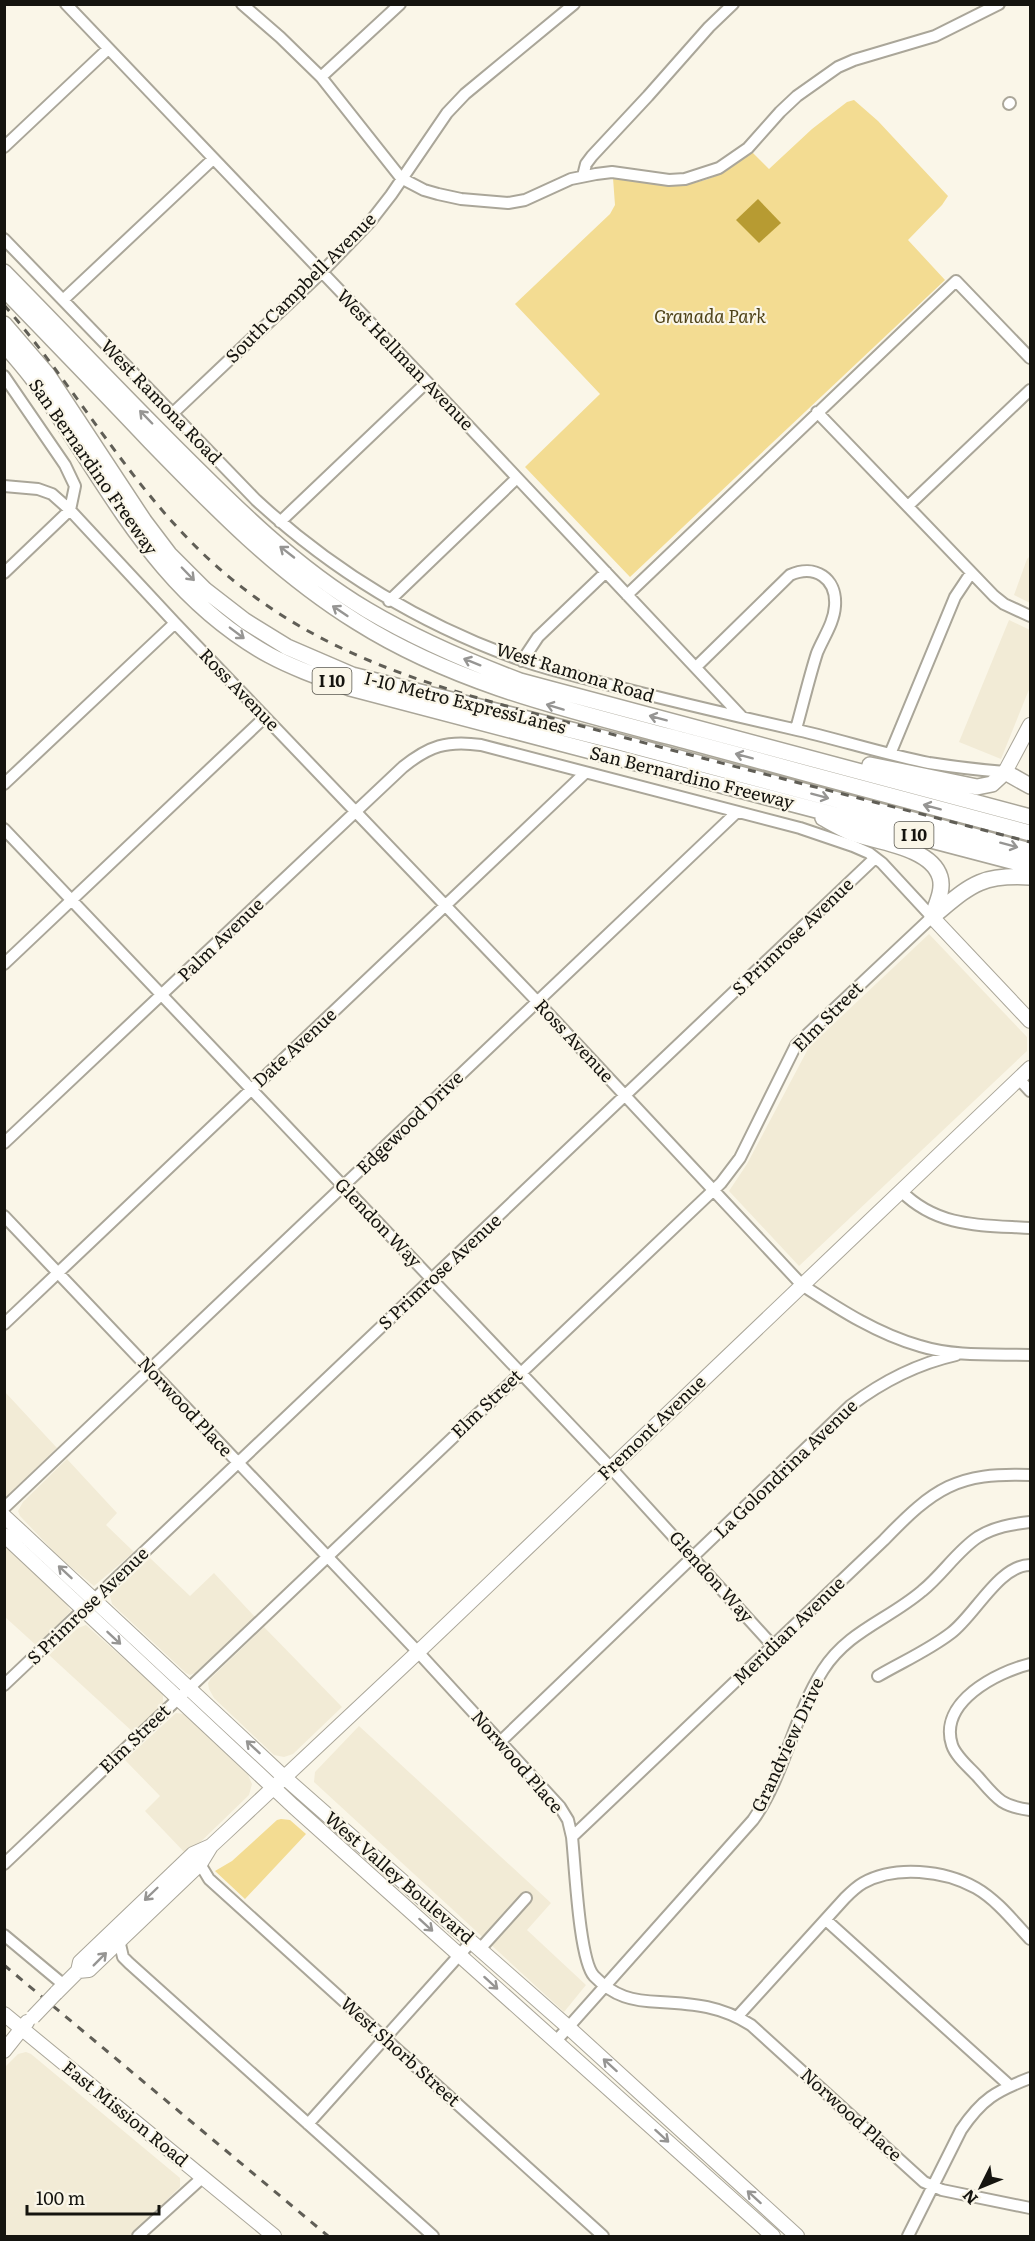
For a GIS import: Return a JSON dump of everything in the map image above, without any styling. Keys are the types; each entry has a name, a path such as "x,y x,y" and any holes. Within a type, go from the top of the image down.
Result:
{"highway":[{"path":"4,272 259,530 346,596 416,637 520,681 1030,817"},
{"name":"I-10 Metro ExpressLanes","path":"4,290 231,524 313,593 369,630 441,666 535,701 1030,833"},
{"name":"I-10 Metro ExpressLanes","path":"4,324 47,375 144,521 169,554 205,590 245,621 287,647 352,675 615,741 1030,851"},
{"name":"San Bernardino Freeway","path":"4,344 36,383 135,532 160,564 217,619 268,654 350,688 1030,866"},
{"path":"369,630 416,637"},
{"path":"715,733 977,787 992,784 1005,772 1030,786"},
{"path":"936,792 988,822"},
{"path":"797,804 850,832 900,846 930,862 937,870 941,884 932,917"},
{"path":"932,917 970,886 990,879 1009,876 1030,878"}],"main road":[{"path":"1005,772 1030,725"},
{"path":"932,917 1030,1021"},
{"name":"Fremont Avenue","path":"211,1846 418,1652 1030,1068"},
{"name":"West Valley Boulevard","path":"4,1516 96,1599 284,1777 568,2027 797,2236"},
{"name":"West Valley Boulevard","path":"4,1534 273,1787 773,2236"},
{"path":"78,1971 89,1970 200,1864 211,1846"},
{"path":"4,2040 33,2017 78,1971 80,1962 193,1854 211,1846"},
{"name":"East Mission Road","path":"4,2014 274,2236"},
{"path":"4,2051 21,2028"},
{"path":"681,2154 690,2150 714,2171 728,2173"}],"street":[{"name":"West Hellman Avenue","path":"66,4 427,382 742,717"},
{"path":"242,4 321,77 401,178 424,190 438,194 461,199 508,203 525,200 583,176 612,172 669,180 719,168 734,160 748,148 797,96 838,68 854,60 935,36 999,4"},
{"path":"321,77 400,4"},
{"name":"South Campbell Avenue","path":"172,414 321,273 370,222 392,195 401,178 447,113 459,100 574,4"},
{"path":"583,176 586,164 597,151 708,27 733,4"},
{"path":"4,147 108,49"},
{"path":"63,300 213,159"},
{"name":"West Ramona Road","path":"4,239 172,414 280,522 340,568 389,601 448,630 522,661 686,706 796,729 890,754 950,766 1005,772"},
{"path":"627,595 956,281 1030,358"},
{"path":"4,376 65,465 75,486 70,510 4,573"},
{"path":"280,522 427,382"},
{"path":"908,506 1030,390"},
{"path":"817,412 971,573 1004,604 1030,616"},
{"path":"389,601 517,478"},
{"name":"Ross Avenue","path":"4,486 38,489 52,494 70,510 626,1096 802,1285 833,1306 921,1347 962,1353 1030,1355"},
{"path":"696,667 790,575 799,571 819,573 827,578 833,587 835,608 818,651 796,729"},
{"path":"522,661 538,637 606,572"},
{"path":"890,754 956,597 971,573"},
{"path":"4,784 175,623"},
{"path":"4,964 265,717"},
{"name":"Palm Avenue","path":"4,1143 408,762 425,751 442,744 462,742 585,772"},
{"path":"585,772 800,828 853,846 875,858 932,917"},
{"name":"Date Avenue","path":"4,1324 585,772"},
{"name":"Edgewood Drive","path":"4,1508 737,812"},
{"name":"Glendon Way","path":"4,829 521,1372 773,1646"},
{"name":"S Primrose Avenue","path":"4,1685 875,858"},
{"name":"Elm Street","path":"4,1864 713,1190 741,1158 796,1045 932,917"},
{"path":"1019,1079 1030,1091"},
{"path":"901,1191 926,1211 953,1222 1030,1228"},
{"name":"Norwood Place","path":"4,1216 418,1652 560,1808 568,1820 572,1837 584,1948 592,1975 619,1996 640,2001 719,2008 738,2016 751,2025 924,2182 942,2190 1030,2208"},
{"name":"La Golondrina Avenue","path":"501,1741 850,1406 876,1386 903,1373 962,1353"},
{"name":"Meridian Avenue","path":"572,1837 915,1508 936,1492 987,1474 1030,1475"},
{"name":"Grandview Drive","path":"556,2041 753,1820 766,1802 814,1687 836,1653 850,1638 919,1594 977,1538 993,1529 1030,1522"},
{"path":"878,1676 951,1633 1009,1572 1022,1565 1030,1565"},
{"path":"1030,1664 1000,1674 979,1687 953,1715 950,1726 952,1746 994,1795 1011,1808 1030,1810"},
{"name":"West Shorb Street","path":"200,1864 209,1879 603,2236"},
{"path":"738,2016 845,1898 861,1884 882,1875 906,1871 955,1880 976,1888 995,1903 1030,1939"},
{"path":"308,2124 460,1955 475,1945 526,1898"},
{"path":"826,1920 1010,2086"},
{"path":"4,1935 60,1989"},
{"path":"119,1941 122,1955 129,1963 433,2236"},
{"path":"908,2236 961,2130 972,2114 987,2098 1030,2078"},
{"path":"138,2236 203,2177"}],"shaded area":[{"path":"758,199 781,223 759,243 736,220"},
{"path":"1030,556 1030,603 1014,595"},
{"path":"1009,620 1030,630 1030,687 1001,759 959,742"},
{"path":"929,934 1027,1037 1027,1051 799,1266 729,1191 747,1164 809,1047"},
{"path":"5,1392 57,1448 4,1498"},
{"path":"67,1459 117,1513 106,1525 134,1552 94,1586 60,1558 20,1516 18,1511 23,1502"},
{"path":"4,1546 64,1601 71,1611 37,1646 5,1617"},
{"path":"150,1558 190,1596 214,1573 255,1617 195,1673 190,1675 112,1604 110,1596"},
{"path":"86,1625 163,1694 163,1704 134,1733 49,1655 78,1628"},
{"path":"264,1627 342,1707 293,1754 284,1757 274,1755 214,1698 208,1683"},
{"path":"176,1713 184,1714 248,1775 252,1784 249,1795 187,1855 145,1811 160,1796 125,1760"},
{"path":"359,1726 551,1903 527,1930 586,1985 564,2012 314,1782 315,1772"},
{"path":"26,2052 180,2178 180,2187 130,2236 5,2236 5,2067 18,2054"}],"green space":[{"name":"Granada Park","path":"854,100 878,121 948,196 908,240 945,280 630,577 525,467 600,394 515,304 610,214 615,205 613,178 653,184 686,184 717,175 734,166 752,152 769,169 812,129 847,102"},
{"path":"277,1820 290,1820 306,1834 245,1899 215,1871 232,1861"}],"railway":[{"path":"4,305 32,338 135,477 191,542 222,571 266,605 312,633 360,657 409,676 510,707 1030,842"},
{"path":"4,1965 328,2236"}]}
